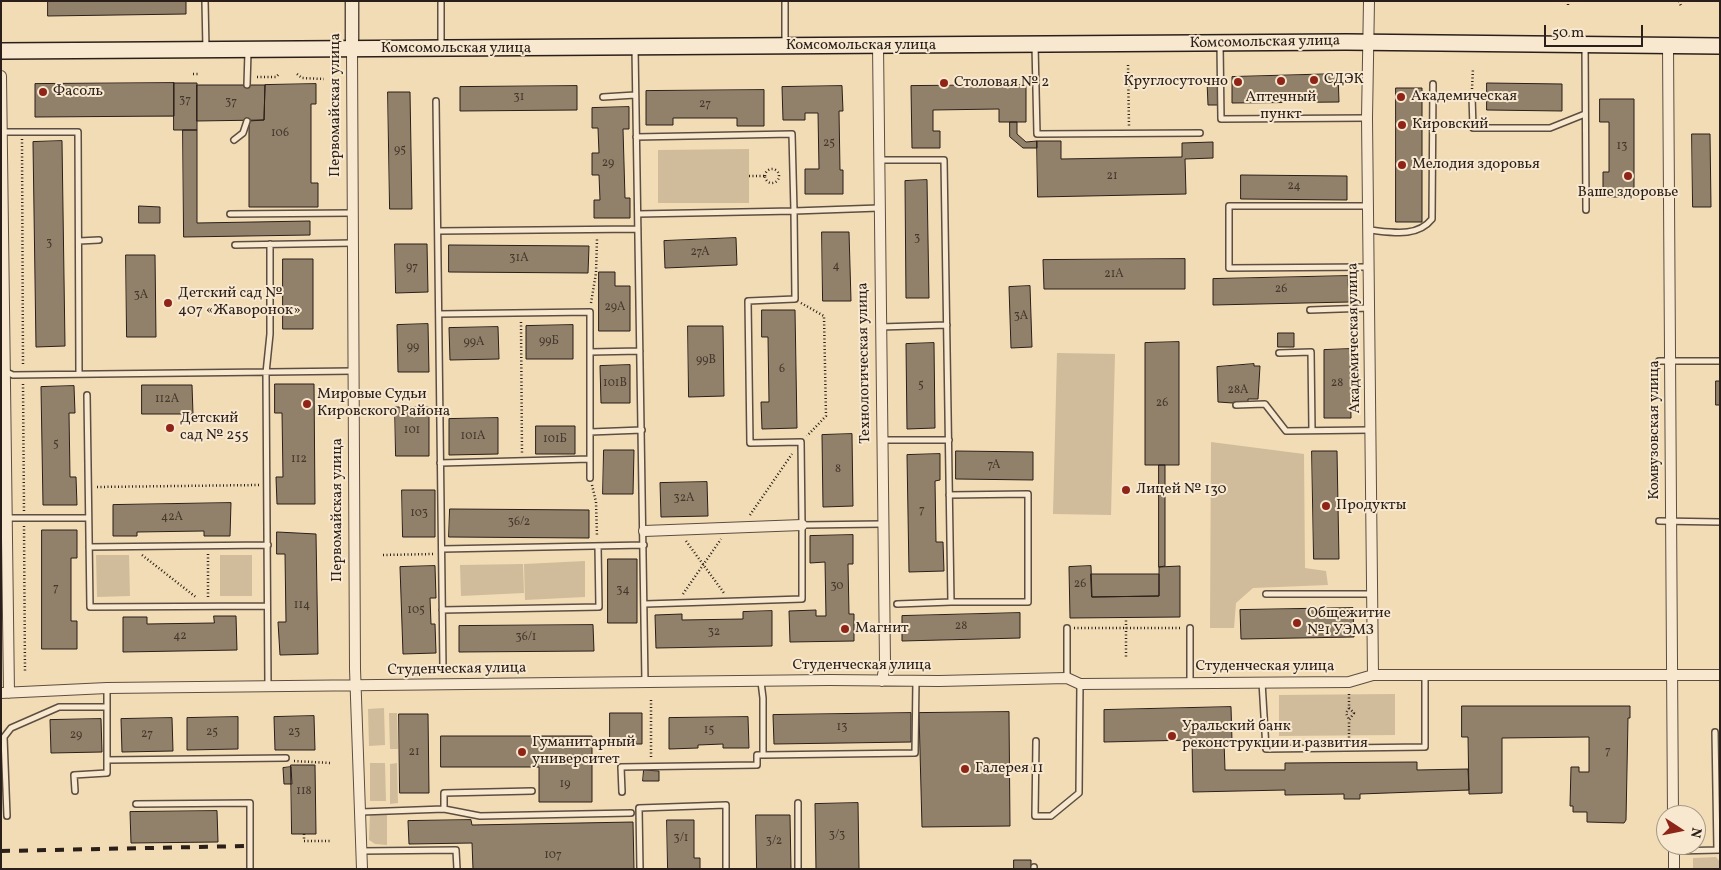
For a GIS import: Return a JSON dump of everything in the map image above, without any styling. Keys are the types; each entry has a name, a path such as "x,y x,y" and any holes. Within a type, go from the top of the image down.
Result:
{"main road":[{"name":"Комсомольская улица","path":"1,51 878,45 1035,46 1369,42 1720,46"}],"street":[{"name":"Первомайская улица","path":"352,1 355,686 362,869"},
{"name":"Академическая улица","path":"1369,1 1367,118 1374,594 1373,675"},
{"name":"Технологическая улица","path":"878,45 885,663 882,681"},
{"name":"Комвузовская улица","path":"1668,45 1673,805"},
{"path":"1,76 3,371 8,518 4,612 5,693"},
{"path":"644,531 802,525"},
{"name":"Студенческая улица","path":"5,693 106,688 645,682 1067,678 1080,684 1262,681 1348,682 1373,675 1425,674 1720,675"},
{"path":"1674,855 1674,869"}],"lane":[{"path":"205,1 206,49"},
{"path":"441,1 442,49"},
{"path":"785,1 785,46"},
{"path":"1220,43 1220,119 1367,118"},
{"path":"1585,45 1586,210"},
{"path":"1035,46 1037,134 1200,133"},
{"path":"635,48 645,682"},
{"path":"247,85 248,49"},
{"path":"1369,230 1414,232 1426,227 1432,219 1433,84"},
{"path":"603,97 635,96"},
{"path":"1472,96 1473,128 1490,130 1550,128 1585,114"},
{"path":"436,101 443,668"},
{"path":"234,140 243,133 247,121"},
{"path":"2,132 78,132 79,374"},
{"path":"636,137 792,134 795,300 748,301 750,443 801,442 802,599 645,604"},
{"path":"878,160 944,160 951,602"},
{"path":"1369,206 1229,206 1229,268 1370,267"},
{"path":"638,214 879,208"},
{"path":"230,214 353,212"},
{"path":"438,231 638,229"},
{"path":"79,241 99,240"},
{"path":"235,245 353,243"},
{"path":"268,687 266,373 270,334 270,244"},
{"path":"1310,310 1370,308"},
{"path":"439,314 590,312 590,478"},
{"path":"880,327 947,325"},
{"path":"590,352 640,351"},
{"path":"1279,353 1311,352 1312,430"},
{"path":"1659,361 1720,361"},
{"path":"3,371 13,375 354,371"},
{"path":"87,395 90,607 267,606"},
{"path":"1236,405 1264,404 1286,431 1372,430"},
{"path":"590,432 642,430"},
{"path":"881,440 949,440"},
{"path":"440,463 590,459"},
{"path":"898,604 1028,602 1028,494 949,495"},
{"path":"8,518 88,518"},
{"path":"1659,522 1720,522"},
{"path":"802,525 882,524"},
{"path":"89,547 268,545"},
{"path":"442,552 644,545"},
{"path":"442,610 599,608 598,546"},
{"path":"1266,594 1374,594"},
{"path":"1067,628 1067,678"},
{"path":"1190,628 1190,682"},
{"path":"1262,681 1266,749 1425,747 1425,674"},
{"path":"622,792 621,767 757,765 757,755 915,753 916,680"},
{"path":"760,682 763,698 762,755"},
{"path":"1036,741 1035,816 1051,816 1079,793 1080,684"},
{"path":"74,791 74,775 107,773 106,688"},
{"path":"7,816 4,737 11,728 58,707 107,707"},
{"path":"1715,732 1718,850"},
{"path":"107,760 286,758"},
{"path":"444,809 444,793 532,791"},
{"path":"136,804 250,803 250,869"},
{"path":"798,803 798,869"},
{"path":"640,869 639,808 726,805 726,869"},
{"path":"361,812 444,809 480,816 630,813"},
{"path":"362,851 456,850 457,869"}],"path":[{"path":"1679,1 1681,6"},
{"path":"1128,65 1128,134"},
{"path":"1472,96 1473,68"},
{"path":"192,74 200,74"},
{"path":"252,74 254,77 276,77 279,74"},
{"path":"297,74 302,78 324,79"},
{"path":"22,132 23,375"},
{"path":"770,169 775,170 779,175 778,180 772,183 768,182 765,176 770,169"},
{"path":"749,176 765,176"},
{"path":"590,312 596,273 597,229"},
{"path":"742,527 801,442 826,416 824,316 795,300"},
{"path":"521,313 522,460"},
{"path":"590,478 596,502 598,546"},
{"path":"88,487 267,485"},
{"path":"677,603 730,527"},
{"path":"678,529 729,602"},
{"path":"131,546 208,606"},
{"path":"208,546 208,606"},
{"path":"383,555 442,552"},
{"path":"1126,617 1126,658"},
{"path":"1067,628 1190,628"},
{"path":"1349,708 1350,692"},
{"path":"650,700 651,767"},
{"path":"286,758 299,762 330,763"},
{"path":"304,834 304,841 330,841"}],"shaded area":[{"path":"749,149 749,203 658,203 658,150"},
{"path":"1057,353 1115,354 1111,515 1053,514"},
{"path":"1211,442 1304,454 1305,568 1326,571 1328,585 1253,588 1236,603 1234,628 1210,628"},
{"path":"96,555 129,555 130,596 97,597"},
{"path":"220,555 252,555 252,596 220,596"},
{"path":"585,561 585,597 525,600 524,564"},
{"path":"523,564 524,593 461,596 460,565"},
{"path":"1395,694 1395,735 1279,736 1279,695"},
{"path":"384,708 385,745 369,746 368,709"},
{"path":"389,713 397,713 398,749 390,749"},
{"path":"370,763 385,763 386,801 370,801"},
{"path":"397,763 398,803 390,804 390,764"},
{"path":"370,813 387,813 387,845 375,844 369,840"},
{"path":"1716,857 1720,862 1720,869 1693,869 1693,858"}],"building":[{"path":"48,1 186,1 186,14 48,16"},
{"path":"1338,74 1339,102 1232,103 1232,77"},
{"path":"1218,80 1219,105 1208,105 1207,81"},
{"path":"174,83 174,116 35,117 35,84"},
{"path":"174,83 197,83 197,130 174,130"},
{"path":"1487,83 1562,84 1562,111 1487,110"},
{"path":"316,84 316,104 311,104 311,183 318,183 318,207 249,207 249,121 264,120 265,85"},
{"path":"197,85 265,85 264,120 197,121"},
{"path":"1026,85 1026,122 999,122 999,109 933,110 933,131 940,131 940,148 912,148 911,86"},
{"path":"577,86 577,110 460,111 460,87"},
{"path":"842,86 843,111 839,111 840,170 843,170 843,194 805,194 805,169 819,169 818,113 805,113 805,120 783,120 782,87"},
{"path":"1396,88 1422,88 1422,222 1396,222"},
{"path":"764,90 764,126 737,126 737,118 673,118 673,125 646,125 646,91"},
{"path":"388,92 410,92 412,209 390,209"},
{"path":"1600,99 1634,99 1634,197 1603,197 1603,172 1609,172 1609,122 1600,122"},
{"path":"629,107 629,129 623,129 625,198 630,198 630,218 594,218 594,200 600,200 599,175 592,175 592,153 599,153 598,128 592,128 592,108"},
{"path":"1010,122 1017,122 1017,134 1026,142 1037,141 1037,148 1023,148 1010,137"},
{"path":"183,130 197,130 197,223 310,221 310,235 184,237"},
{"path":"1692,134 1710,134 1711,207 1693,207"},
{"path":"62,141 65,346 36,347 33,142"},
{"path":"1037,141 1061,141 1061,159 1182,157 1182,143 1213,142 1213,158 1185,159 1186,194 1038,197"},
{"path":"1241,175 1347,176 1347,200 1241,199"},
{"path":"927,180 929,298 906,298 905,181"},
{"path":"139,206 160,207 160,223 139,223"},
{"path":"822,232 849,232 851,301 823,301"},
{"path":"736,238 737,265 665,268 664,241"},
{"path":"395,244 427,244 428,292 396,293"},
{"path":"449,245 589,246 588,273 449,272"},
{"path":"126,255 155,255 156,337 127,337"},
{"path":"283,259 313,259 313,329 283,329"},
{"path":"1185,259 1185,289 1044,289 1043,260"},
{"path":"599,272 615,272 615,286 630,286 630,331 599,331"},
{"path":"1348,276 1349,302 1213,305 1213,279"},
{"path":"1030,286 1032,347 1011,348 1009,287"},
{"path":"762,310 795,310 797,428 762,429 761,402 769,402 768,337 762,337"},
{"path":"428,324 429,372 398,372 397,325"},
{"path":"573,325 573,359 526,359 526,326"},
{"path":"688,326 723,326 724,396 689,397"},
{"path":"498,327 499,359 450,360 449,328"},
{"path":"1278,333 1294,333 1294,347 1278,347"},
{"path":"1179,342 1179,465 1145,465 1145,343"},
{"path":"934,343 935,428 907,429 906,344"},
{"path":"1350,349 1351,418 1324,418 1324,350"},
{"path":"1254,364 1254,366 1260,366 1258,399 1248,399 1248,404 1218,402 1217,367"},
{"path":"630,365 630,403 601,403 600,366"},
{"path":"1716,381 1720,381 1720,405 1716,405"},
{"path":"275,384 314,384 315,504 277,504 276,477 283,477 282,413 275,413"},
{"path":"142,385 192,385 193,414 142,414"},
{"path":"74,386 75,413 69,413 70,477 76,477 77,505 43,505 41,387"},
{"path":"395,407 429,407 429,456 396,456"},
{"path":"498,418 498,454 449,455 449,419"},
{"path":"536,426 575,426 575,454 536,454"},
{"path":"852,434 853,506 823,507 822,435"},
{"path":"604,450 634,450 633,494 603,494"},
{"path":"956,451 1033,452 1033,480 956,479"},
{"path":"1312,451 1337,451 1339,559 1314,559"},
{"path":"940,454 940,480 935,481 936,542 943,542 944,571 909,572 907,455"},
{"path":"1159,465 1165,465 1165,566 1159,567"},
{"path":"707,482 708,516 661,517 660,483"},
{"path":"402,490 435,490 435,537 403,537"},
{"path":"231,503 230,536 204,536 204,531 137,532 137,536 113,536 113,505"},
{"path":"450,509 589,510 589,538 449,537"},
{"path":"42,530 77,530 77,558 71,558 71,621 77,621 77,649 42,649"},
{"path":"277,532 316,534 318,654 280,655 278,622 286,622 285,554 277,554"},
{"path":"853,535 853,564 848,564 849,614 854,614 854,641 790,642 789,611 816,610 816,616 826,616 825,562 810,563 810,536"},
{"path":"608,559 637,559 637,623 608,623"},
{"path":"435,566 436,598 430,598 431,624 435,624 436,653 403,654 400,567"},
{"path":"1091,566 1092,597 1159,596 1159,567 1180,566 1180,617 1070,618 1069,567"},
{"path":"1091,574 1159,574 1159,596 1092,597"},
{"name":"Общежитие №1 УЭМЗ","path":"1353,608 1354,637 1241,639 1240,610"},
{"path":"772,611 772,646 656,648 655,615 682,614 682,620 743,619 743,612"},
{"path":"1020,613 1020,638 902,641 902,616"},
{"path":"214,616 236,616 237,650 123,652 123,617 147,617 147,624 214,623"},
{"path":"593,625 594,651 459,652 459,626"},
{"path":"1462,706 1630,706 1630,718 1628,718 1626,820 1624,823 1587,822 1587,812 1573,812 1573,806 1570,806 1571,767 1579,767 1579,772 1589,772 1589,737 1502,738 1502,793 1469,794 1468,737 1462,737"},
{"path":"1231,707 1232,741 1224,741 1225,770 1285,770 1285,763 1417,762 1417,770 1468,769 1469,790 1360,794 1360,799 1344,799 1344,794 1285,795 1285,790 1193,792 1192,740 1104,742 1104,710"},
{"name":"Галерея 11","path":"1009,712 1010,826 922,827 919,713"},
{"path":"610,713 642,713 642,744 610,744"},
{"path":"911,713 911,742 774,744 773,715"},
{"path":"399,714 428,714 429,793 400,793"},
{"path":"314,716 315,750 275,750 274,717"},
{"path":"238,717 238,749 187,750 187,718"},
{"path":"748,717 749,748 723,748 723,744 698,745 698,748 669,749 669,718"},
{"path":"172,718 173,751 122,752 121,719"},
{"path":"101,719 102,752 51,753 50,720"},
{"path":"441,736 592,736 592,802 539,802 539,767 441,767"},
{"path":"291,765 315,765 316,834 292,834"},
{"path":"291,767 292,784 284,784 283,768"},
{"path":"644,770 659,771 659,781 643,781"},
{"path":"858,803 859,869 816,869 815,804"},
{"path":"217,811 218,842 131,843 130,812"},
{"path":"756,815 790,815 791,869 757,869"},
{"path":"471,820 472,825 633,822 634,869 473,869 472,843 409,844 408,821"},
{"path":"667,820 694,820 694,858 700,858 700,869 668,869"},
{"path":"1014,860 1031,860 1031,869 1014,869"}],"railway":[{"path":"1,851 246,846"}],"place":[{"name":"СДЭК","path":"1314,80"},
{"name":"Аптечный пункт","path":"1281,81"},
{"name":"Круглосуточно","path":"1238,82"},
{"name":"Столовая № 2","path":"944,83"},
{"name":"Фасоль","path":"43,92"},
{"name":"Академическая","path":"1401,97"},
{"name":"Кировский","path":"1402,125"},
{"name":"Мелодия здоровья","path":"1402,165"},
{"name":"Ваше здоровье","path":"1628,176"},
{"name":"Детский сад № 407 «Жаворонок»","path":"168,303"},
{"name":"Мировые Судьи Кировского Района","path":"307,404"},
{"name":"Детский сад № 255","path":"170,428"},
{"name":"Лицей № 130","path":"1126,490"},
{"name":"Продукты","path":"1326,506"},
{"name":"Общежитие №1 УЭМЗ","path":"1297,623"},
{"name":"Магнит","path":"845,629"},
{"name":"Уральский банк реконструкции и развития","path":"1172,736"},
{"name":"Гуманитарный университет","path":"522,752"},
{"name":"Галерея 11","path":"965,769"}]}
